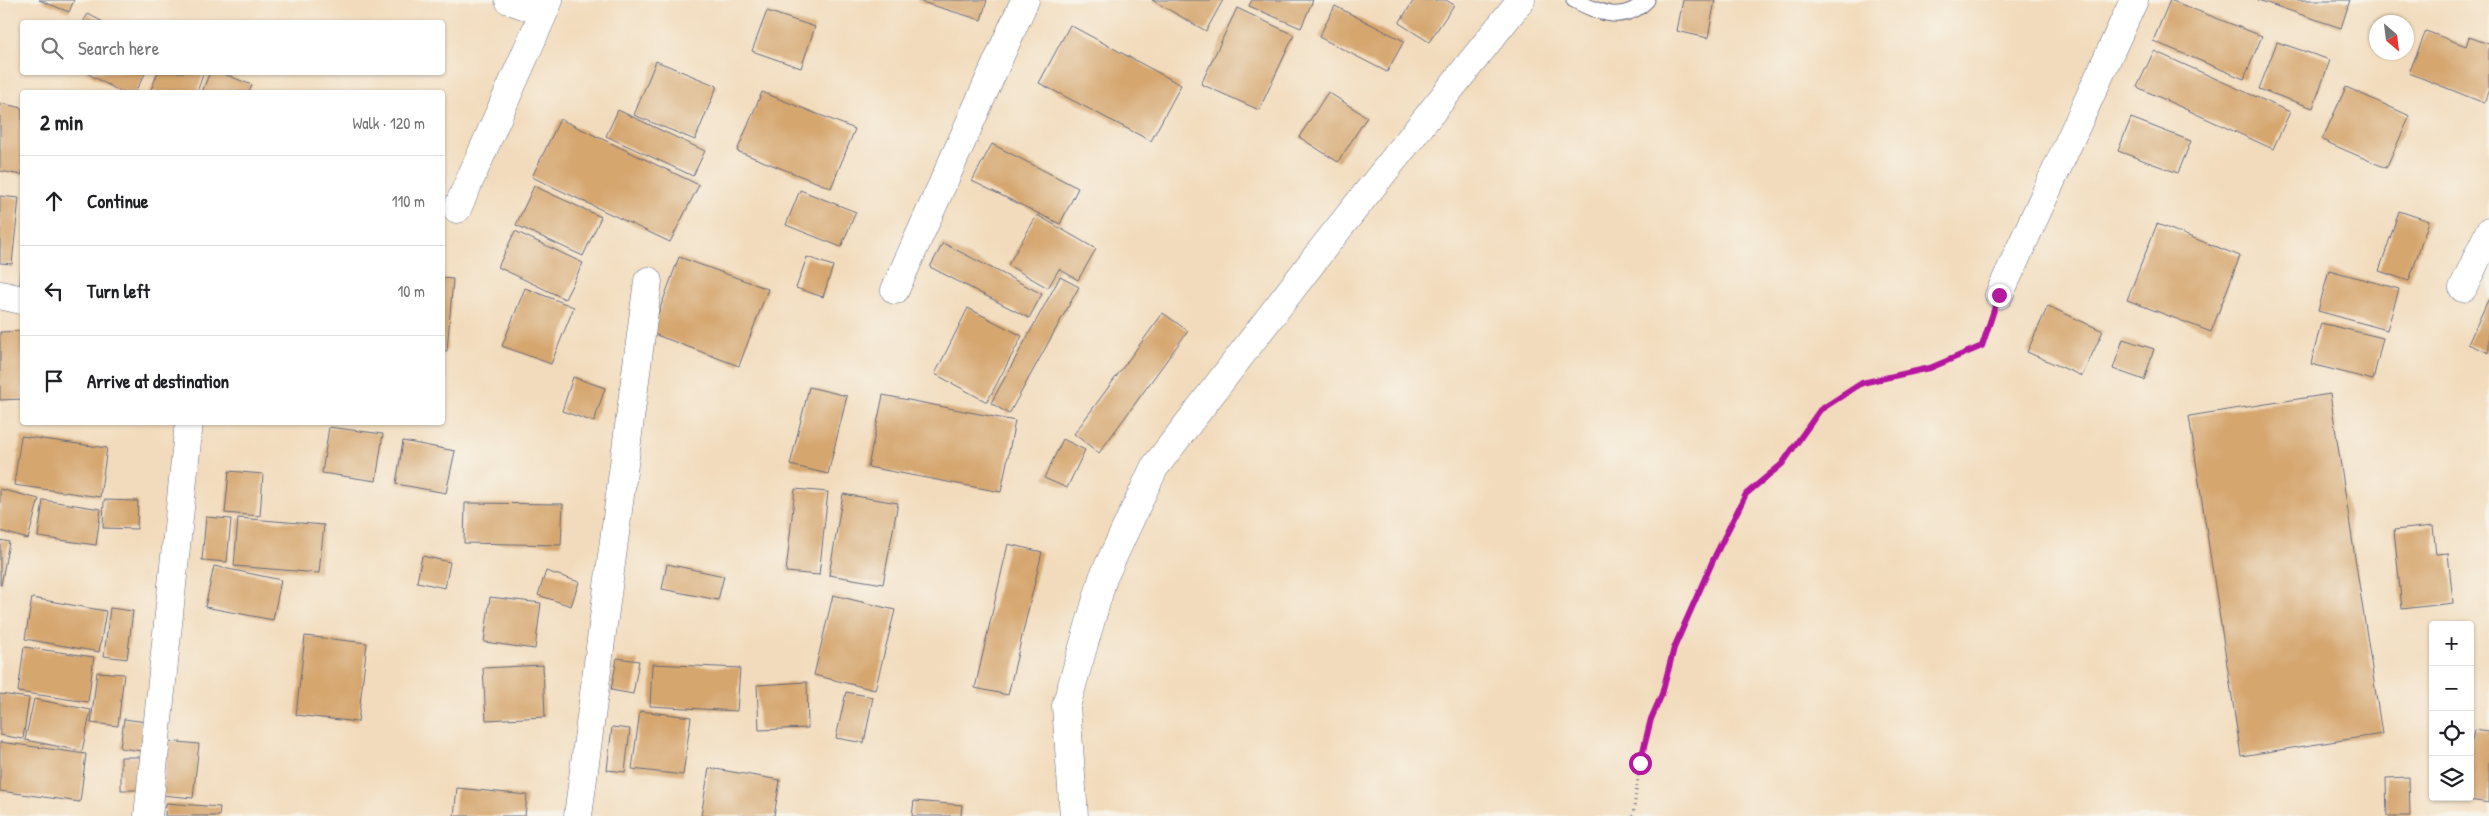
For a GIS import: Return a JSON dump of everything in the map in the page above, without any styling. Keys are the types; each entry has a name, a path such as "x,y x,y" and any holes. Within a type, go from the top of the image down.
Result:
{"street":[{"path":"457,209 546,6 509,0"},
{"path":"895,290 1025,0"},
{"path":"1074,816 1066,706 1103,578 1154,468 1327,243 1521,0"},
{"path":"1999,295 2134,0"},
{"path":"2463,288 2489,232"},
{"path":"578,816 648,281"},
{"path":"0,295 20,300"},
{"path":"148,816 189,425"}],"lane":[{"path":"1574,0 1605,15 1629,12 1640,8 1647,0"}],"path":[{"path":"1633,816 1640,763 1651,719 1662,694 1674,648 1714,558 1746,494 1782,464 1820,410 1862,383 1930,368 1982,346 1999,295"}],"building":[{"path":"39,0 74,0 69,12"},
{"path":"915,0 987,0 981,20"},
{"path":"1152,0 1223,0 1206,31"},
{"path":"1252,0 1313,0 1301,28 1249,6"},
{"path":"1414,0 1446,0 1454,5 1429,42 1399,23"},
{"path":"1683,0 1715,0 1708,38 1677,31"},
{"path":"2170,0 2262,36 2244,79 2153,41"},
{"path":"2258,0 2350,0 2341,28"},
{"path":"1335,6 1404,41 1387,72 1319,37"},
{"path":"1237,8 1294,35 1259,110 1201,84"},
{"path":"767,11 815,27 801,68 752,51"},
{"path":"88,14 99,20 84,20"},
{"path":"1070,25 1181,85 1151,141 1039,83"},
{"path":"2426,31 2466,46 2469,37 2489,44 2489,89 2484,103 2409,73"},
{"path":"2277,42 2330,60 2313,108 2259,89"},
{"path":"2154,51 2290,112 2273,149 2137,87"},
{"path":"656,61 717,86 695,140 634,115"},
{"path":"90,75 144,75 136,90 117,90"},
{"path":"157,75 203,75 198,90 151,90"},
{"path":"209,75 227,75 252,85 250,90 203,90"},
{"path":"2346,87 2410,116 2386,168 2322,140"},
{"path":"762,92 855,129 831,188 737,151"},
{"path":"1328,92 1367,117 1338,162 1299,137"},
{"path":"0,103 20,108 20,175 0,171"},
{"path":"618,110 705,151 693,176 606,136"},
{"path":"2131,118 2191,141 2178,173 2118,151"},
{"path":"560,119 699,185 670,242 532,177"},
{"path":"992,144 1078,188 1060,224 972,181"},
{"path":"534,186 601,217 583,256 516,225"},
{"path":"800,190 856,212 841,247 786,225"},
{"path":"0,196 19,198 12,264 0,263"},
{"path":"2399,211 2429,221 2409,281 2379,271"},
{"path":"1037,215 1096,249 1078,280 1059,269 1048,288 1008,265"},
{"path":"2157,224 2240,256 2211,332 2127,300"},
{"path":"515,231 583,263 565,299 498,267"},
{"path":"943,243 1042,294 1029,318 930,267"},
{"path":"679,257 768,289 739,366 651,333"},
{"path":"807,257 833,266 823,297 796,288"},
{"path":"2329,270 2399,289 2387,330 2318,311"},
{"path":"1060,277 1079,287 1009,414 991,403"},
{"path":"445,278 453,279 447,351 445,351"},
{"path":"525,288 574,307 551,364 502,346"},
{"path":"2489,298 2489,353 2468,344"},
{"path":"2048,306 2103,331 2082,376 2027,352"},
{"path":"968,308 1022,336 987,402 935,374"},
{"path":"1163,313 1188,331 1099,453 1074,434"},
{"path":"2321,323 2383,338 2373,380 2311,364"},
{"path":"20,331 20,399 0,400 0,332"},
{"path":"2123,339 2154,349 2144,380 2113,369"},
{"path":"573,377 605,388 594,422 562,411"},
{"path":"809,387 847,396 828,474 790,465"},
{"path":"2330,394 2382,734 2241,756 2189,416"},
{"path":"883,395 1015,421 1001,492 868,467"},
{"path":"329,427 383,434 376,481 322,473"},
{"path":"21,436 107,448 100,497 14,485"},
{"path":"1063,439 1085,450 1067,488 1044,478"},
{"path":"403,441 455,451 446,493 396,484"},
{"path":"229,471 263,474 260,516 225,513"},
{"path":"0,489 39,499 28,539 0,531"},
{"path":"795,489 828,492 819,575 786,572"},
{"path":"843,494 898,503 883,584 829,575"},
{"path":"43,500 101,509 96,545 38,537"},
{"path":"104,500 138,501 137,529 103,528"},
{"path":"465,503 563,504 561,545 464,543"},
{"path":"206,517 231,519 227,562 202,560"},
{"path":"238,518 324,525 319,573 234,566"},
{"path":"2433,526 2436,554 2448,553 2453,603 2402,609 2394,530"},
{"path":"0,540 9,542 1,585 0,585"},
{"path":"1008,544 1042,552 1008,695 975,688"},
{"path":"422,556 450,562 445,588 417,582"},
{"path":"667,564 724,576 718,600 662,589"},
{"path":"214,566 281,580 273,620 205,607"},
{"path":"546,571 579,582 571,606 538,595"},
{"path":"833,595 895,610 875,690 814,675"},
{"path":"490,597 541,603 535,649 484,642"},
{"path":"32,598 106,611 99,652 25,639"},
{"path":"110,608 133,611 127,659 104,656"},
{"path":"305,636 367,643 358,722 296,715"},
{"path":"24,647 94,657 88,702 18,692"},
{"path":"617,658 639,661 633,694 611,690"},
{"path":"652,664 740,668 737,711 650,706"},
{"path":"543,665 545,717 486,720 483,668"},
{"path":"97,672 124,674 118,726 91,723"},
{"path":"807,682 808,728 759,730 757,685"},
{"path":"846,692 873,697 864,743 836,738"},
{"path":"0,694 29,698 23,739 0,735"},
{"path":"34,699 91,710 82,751 25,740"},
{"path":"640,711 691,717 683,775 632,769"},
{"path":"124,719 146,722 142,751 120,748"},
{"path":"612,727 630,729 625,772 607,770"},
{"path":"2474,730 2489,732 2489,803 2474,801"},
{"path":"168,741 199,744 193,798 162,795"},
{"path":"0,742 86,754 80,802 0,791"},
{"path":"121,757 141,757 141,790 121,790"},
{"path":"709,768 780,780 774,816 701,816"},
{"path":"2409,777 2410,816 2387,816 2386,778"},
{"path":"457,788 527,795 525,816 454,816"},
{"path":"914,801 962,805 961,816 912,816"},
{"path":"166,803 220,807 219,816 165,816"}],"route":[{"path":"1640,763 1651,719 1662,694 1674,648 1714,558 1746,494 1782,464 1820,410 1862,383 1930,368 1982,346 1999,295"}]}
